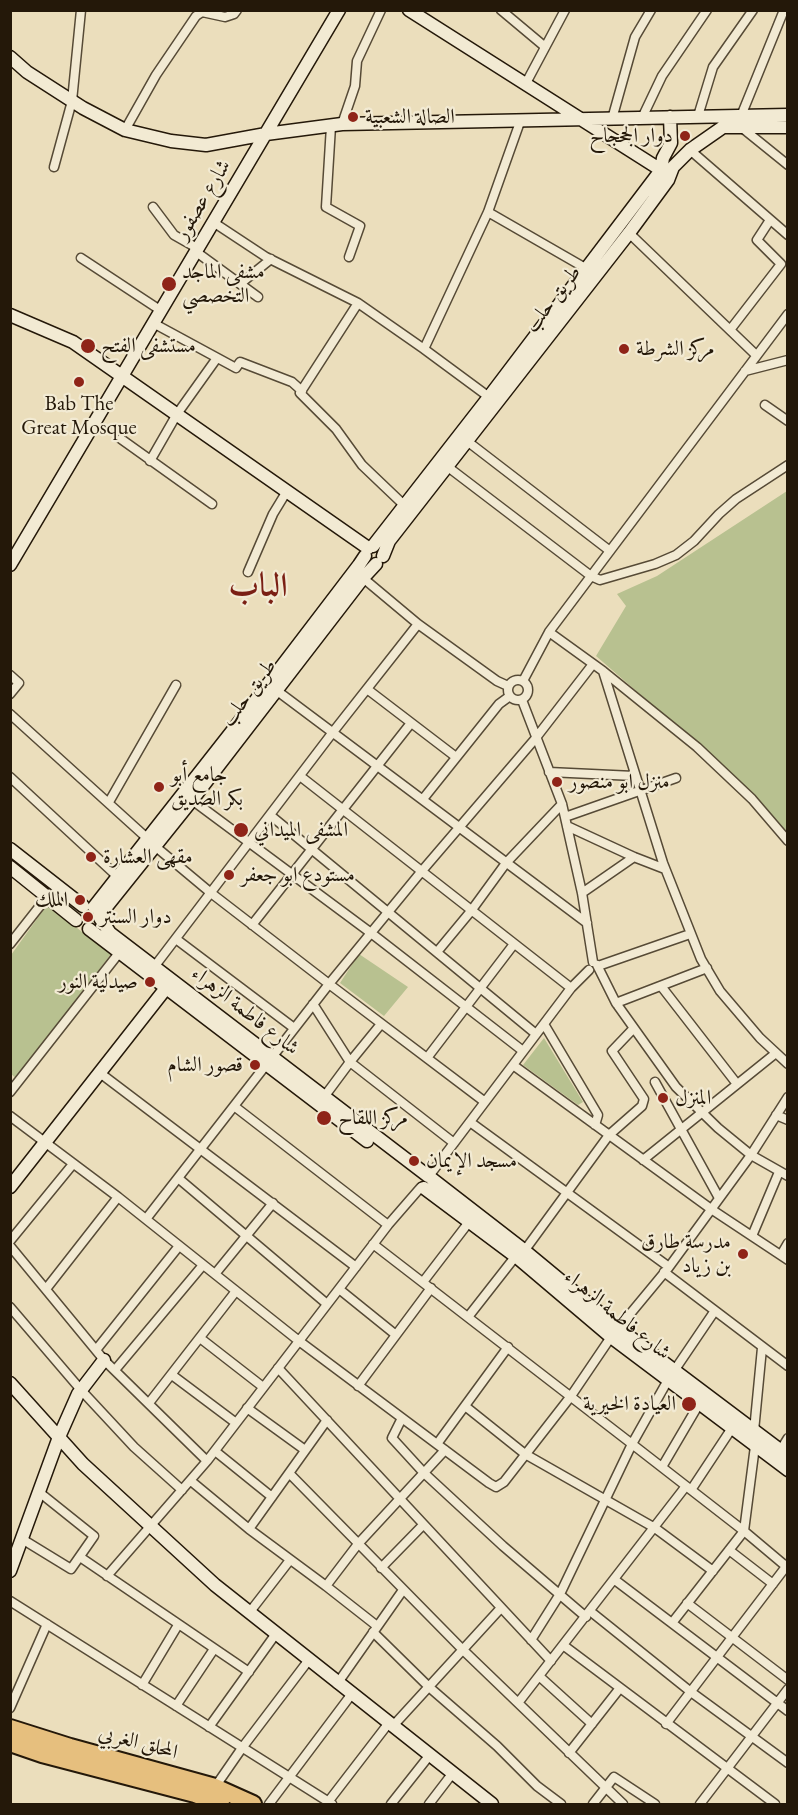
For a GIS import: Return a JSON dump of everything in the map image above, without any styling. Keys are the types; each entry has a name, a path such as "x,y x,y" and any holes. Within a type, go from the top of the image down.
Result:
{"highway":[{"name":"المحلق الغربي","path":"10,1728 70,1748 215,1787 253,1804"},
{"name":"المحلق الغربي","path":"10,1743 42,1754 195,1794 221,1804"}],"main road":[{"name":"شارع عصفور","path":"10,565 339,10"},
{"path":"410,11 582,120 666,165"},
{"path":"10,57 27,72 72,101 125,130 171,141 206,145 266,134 337,125 670,117 741,121 788,115"},
{"path":"76,921 76,913 94,911 152,843 338,594 368,550 405,506 666,165 671,143 670,117"},
{"name":"طريق حلب","path":"152,843 192,800 363,578 380,560 389,541 628,233 668,180 666,165 690,150 721,121"},
{"path":"741,121 788,127"},
{"path":"10,315 73,342 368,550 380,548 380,560"},
{"path":"89,929 95,927 94,911 118,877 152,843"},
{"name":"شارع فاطمة الزهراء","path":"10,849 94,911 110,933 169,984 413,1175 426,1181 469,1222 519,1256"},
{"name":"شارع فاطمة الزهراء","path":"10,867 81,927 89,929 119,953 152,970"},
{"path":"10,1187 169,984"},
{"name":"شارع فاطمة الزهراء","path":"269,1060 324,1097 614,1332 671,1375 784,1453"},
{"path":"10,1571 59,1437 100,1355"},
{"name":"شارع فاطمة الزهراء","path":"671,1375 699,1404 788,1470"},
{"path":"10,1383 83,1464 214,1586 492,1804"}],"street":[{"path":"54,167 72,101 81,10"},
{"path":"125,130 156,75 196,16 202,12 225,17 234,14 237,10"},
{"path":"349,257 360,226 326,207 337,125 355,86 357,61 381,10"},
{"path":"501,10 544,46"},
{"path":"525,85 565,10"},
{"path":"612,119 635,37 651,10"},
{"path":"642,118 662,75 707,10"},
{"path":"698,117 713,67 753,10"},
{"path":"784,10 741,121 788,165"},
{"path":"424,349 488,212 520,122"},
{"path":"690,150 788,235"},
{"path":"153,207 174,235 258,297"},
{"path":"488,212 587,269"},
{"path":"730,330 781,264 757,240 770,220"},
{"path":"213,222 271,259 358,303 489,397"},
{"path":"628,233 756,355"},
{"path":"81,258 160,310"},
{"path":"240,284 271,259"},
{"path":"358,303 300,393 336,429 362,465 405,506"},
{"path":"523,681 549,632 788,314"},
{"path":"153,323 236,368 240,362 292,382 302,390"},
{"path":"150,460 177,414 217,358"},
{"path":"745,371 788,360"},
{"path":"765,405 788,421"},
{"path":"121,439 212,504"},
{"path":"467,441 610,551"},
{"path":"448,467 591,576 597,580 604,580 656,564 676,555 694,541 736,499 788,465"},
{"path":"248,573 273,514 287,492"},
{"path":"363,578 418,624 497,681 509,691 515,700 522,700"},
{"path":"152,970 418,624"},
{"path":"549,632 603,671 717,764 752,799 788,841"},
{"path":"146,1220 328,984 535,739 592,664"},
{"path":"603,671 634,776 665,869 690,934 720,991 760,1038 788,1064"},
{"path":"10,675 19,682 10,694"},
{"path":"423,799 509,691 513,681 523,681"},
{"path":"522,700 528,692 523,681"},
{"path":"109,802 176,685"},
{"path":"367,689 456,757"},
{"path":"276,690 587,923"},
{"path":"522,700 566,822 582,893 594,965 633,1029 676,1087 751,1155 784,1174 752,1236"},
{"path":"10,714 152,843 211,892 328,984 485,1102"},
{"path":"252,925 411,723"},
{"path":"549,772 634,776"},
{"path":"300,776 571,988"},
{"path":"10,777 118,877"},
{"path":"566,822 676,778"},
{"path":"192,800 371,933 523,1051"},
{"path":"436,952 471,911 506,863 561,804"},
{"path":"270,815 536,1034"},
{"path":"566,822 634,857 665,869"},
{"path":"582,893 634,857"},
{"path":"10,944 47,897"},
{"path":"107,1576 207,1461 388,1224 426,1181 571,988 594,965 690,934"},
{"path":"176,939 294,1028"},
{"path":"427,1058 514,944"},
{"path":"10,1092 119,953"},
{"path":"616,1003 707,968"},
{"path":"661,986 737,1084"},
{"path":"313,1004 350,1062 454,1143"},
{"path":"324,1097 381,1024"},
{"path":"544,1024 598,1115 595,1125"},
{"path":"468,1317 519,1256 609,1135 642,1106 644,1099 612,1051 633,1029"},
{"path":"643,1160 776,1053"},
{"path":"513,1065 711,1209 784,1258 788,1243"},
{"path":"100,1073 356,1267"},
{"path":"655,1082 719,1198"},
{"path":"10,1116 118,1197 299,1341 496,1487 504,1482 571,1396 614,1332 666,1269 751,1155 788,1097"},
{"path":"234,1106 388,1224"},
{"path":"776,1115 788,1120"},
{"path":"470,1122 566,1192 666,1269 714,1312 788,1366"},
{"path":"10,1241 73,1164"},
{"path":"178,1178 327,1304"},
{"path":"46,1289 118,1197"},
{"path":"215,1274 273,1203"},
{"path":"358,1386 396,1335 469,1222"},
{"path":"373,1244 571,1396 787,1567 666,1724"},
{"path":"10,1246 100,1355 207,1461"},
{"path":"100,1355 179,1246"},
{"path":"115,1370 203,1265"},
{"path":"339,1289 396,1335"},
{"path":"149,1404 236,1291"},
{"path":"10,1307 81,1390 134,1447 182,1491"},
{"path":"531,1640 560,1594 632,1444 671,1375 714,1312"},
{"path":"200,1338 263,1387"},
{"path":"437,1444 508,1347"},
{"path":"672,1623 744,1531 755,1446 754,1431 762,1348"},
{"path":"278,1368 550,1661"},
{"path":"172,1375 236,1423"},
{"path":"662,1467 699,1404"},
{"path":"465,1406 525,1454 655,1528 712,1571"},
{"path":"247,1408 305,1450"},
{"path":"402,1418 392,1438 424,1473 503,1546 560,1594 788,1764"},
{"path":"249,1529 327,1420"},
{"path":"518,1703 688,1488 732,1428"},
{"path":"784,1453 788,1438"},
{"path":"215,1450 272,1497"},
{"path":"326,1586 358,1544 445,1450"},
{"path":"289,1473 462,1649 623,1804"},
{"path":"191,1481 249,1529 326,1586 375,1629 429,1687 497,1746 537,1786 561,1804"},
{"path":"22,1539 71,1569 94,1536 39,1492"},
{"path":"381,1568 423,1525"},
{"path":"729,1550 773,1584"},
{"path":"80,1557 249,1672"},
{"path":"249,1613 291,1560"},
{"path":"615,1580 788,1711"},
{"path":"337,1684 403,1590"},
{"path":"10,1601 330,1803 390,1726 500,1609"},
{"path":"687,1603 788,1680"},
{"path":"10,1708 47,1624"},
{"path":"142,1685 178,1624"},
{"path":"209,1727 276,1635"},
{"path":"563,1645 775,1804"},
{"path":"176,1706 214,1649"},
{"path":"215,1787 308,1661"},
{"path":"539,1676 592,1724"},
{"path":"569,1753 620,1688"},
{"path":"700,1804 788,1689"},
{"path":"269,1804 351,1695"},
{"path":"391,1804 429,1756"},
{"path":"429,1804 452,1774"},
{"path":"593,1804 614,1777 655,1804"}],"green space":[{"path":"787,491 787,835 744,785 596,656 626,606 617,594 657,576"},
{"path":"47,905 111,954 17,1079 11,1074 11,955"},
{"path":"359,954 408,987 384,1016 340,983"},
{"path":"544,1038 583,1102 578,1105 523,1065"}],"place":[{"name":"الصالة الشعبية","path":"353,117"},
{"name":"دوار الجحجاح","path":"685,136"},
{"name":"مشفى الماجد التخصصي","path":"169,284"},
{"name":"مستشفى الفتح","path":"88,346"},
{"name":"مركز الشرطة","path":"624,349"},
{"name":"Bab The Great Mosque","path":"79,382"},
{"name":"منزل ابو منصور","path":"557,782"},
{"name":"جامع أبو بكر الصديق","path":"159,787"},
{"name":"المشفى الميداني","path":"241,830"},
{"name":"مقهى العشارة","path":"91,857"},
{"name":"مستودع ابو جعفر","path":"229,875"},
{"name":"الملك","path":"80,900"},
{"name":"دوار السنتر","path":"88,917"},
{"name":"صيدلية النور","path":"150,982"},
{"name":"قصور الشام","path":"255,1065"},
{"name":"المنزل","path":"663,1098"},
{"name":"مركز اللقاح","path":"324,1118"},
{"name":"مسجد الإيمان","path":"414,1161"},
{"name":"مدرسة طارق بن زياد","path":"743,1254"},
{"name":"العيادة الخيرية","path":"689,1404"}],"district":[{"name":"الباب","path":"258,587"}]}
